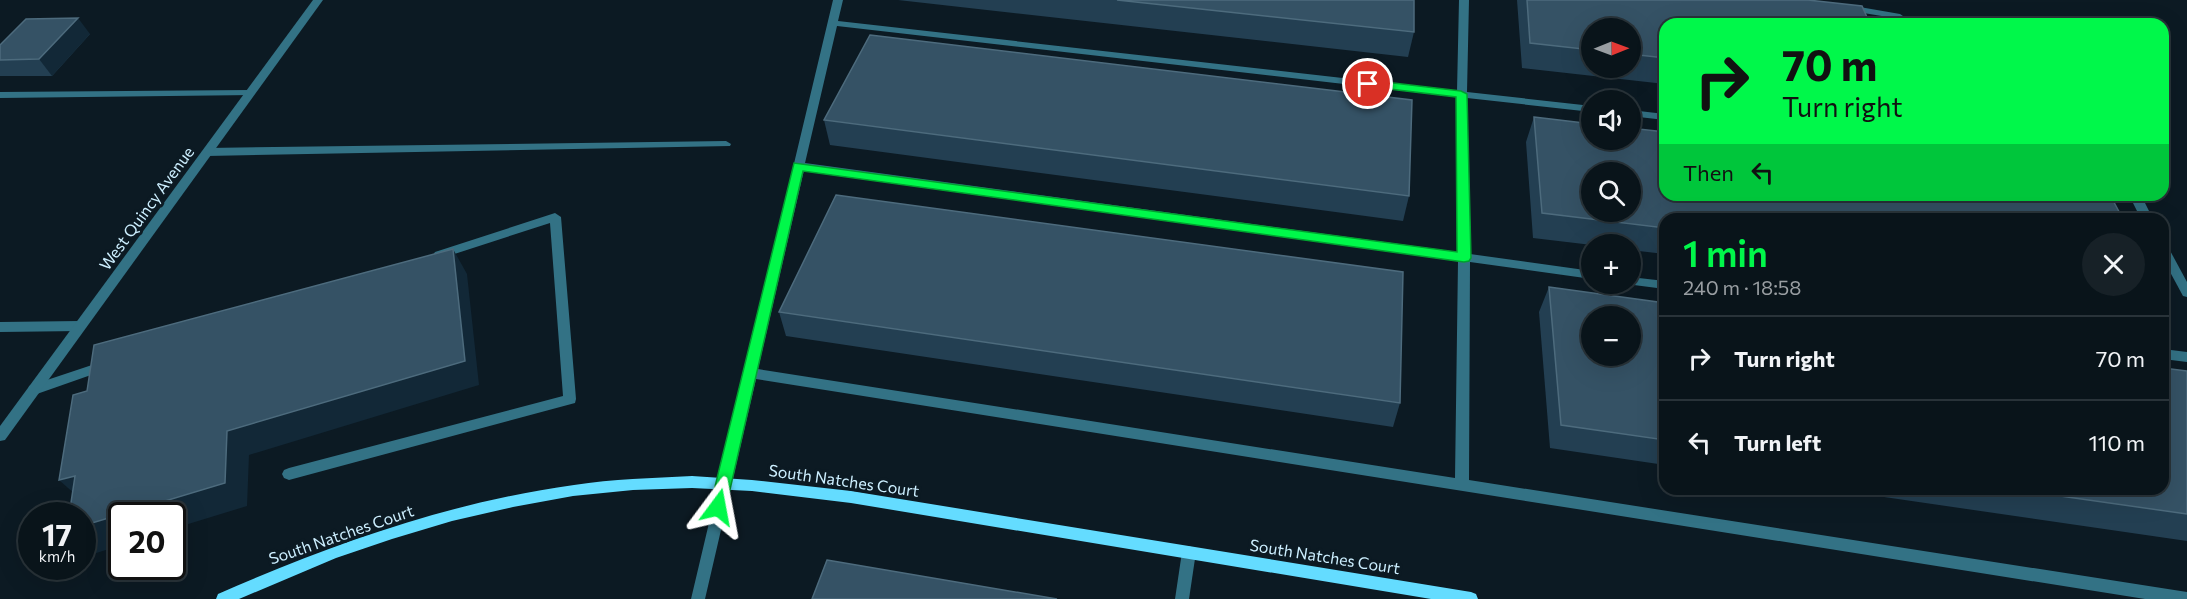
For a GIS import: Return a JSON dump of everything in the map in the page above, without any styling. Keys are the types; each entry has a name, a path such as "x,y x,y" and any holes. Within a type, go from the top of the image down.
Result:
{"street":[{"name":"West Quincy Avenue","path":"0,436 318,0"},
{"path":"698,599 723,484 838,0"},
{"path":"1462,485 1464,258 1461,94 1464,0"},
{"path":"1838,6 1900,18"},
{"path":"832,23 1581,108"},
{"path":"0,96 250,93"},
{"path":"1641,114 1659,116"},
{"path":"207,152 726,144"},
{"path":"798,166 1581,274"},
{"path":"289,474 570,399 555,217 430,258"},
{"path":"2169,259 2187,293"},
{"path":"1641,282 1659,284"},
{"path":"0,327 80,326"},
{"path":"2169,355 2187,357"},
{"path":"34,390 113,363"},
{"path":"749,373 2187,599"},
{"name":"South Natches Court","path":"232,597 279,573 391,532 552,495 622,486 692,482 766,486 851,497 1471,599"},
{"path":"1182,599 1190,552"}],"building":[{"path":"1117,0 1414,0 1414,32"},
{"path":"1527,0 1808,0 1862,6 1867,18 1659,18 1659,57 1641,55 1641,18 1581,18 1581,49 1530,43"},
{"path":"78,18 39,59 0,60 0,45 26,19"},
{"path":"870,35 1412,100 1409,196 824,120"},
{"path":"1534,117 1581,123 1581,150 1641,150 1641,129 1659,131 1659,201 2113,201 2120,213 1659,213 1659,227 1616,222 1641,222 1641,162 1581,162 1581,218 1542,213"},
{"path":"836,195 1403,272 1400,403 779,312"},
{"path":"453,249 465,361 227,431 225,483 162,502 108,502 108,518 96,522 96,502 71,502 75,476 59,480 73,395 87,391 94,345"},
{"path":"1549,287 1581,291 1581,294 1600,294 1659,302 1659,439 1561,425"},
{"path":"2169,369 2187,371 2187,514 2052,495 2169,495"},
{"path":"827,560 1057,599 812,599"}],"route":[{"path":"718,507 798,166 1464,258 1461,94 1368,84"}]}
